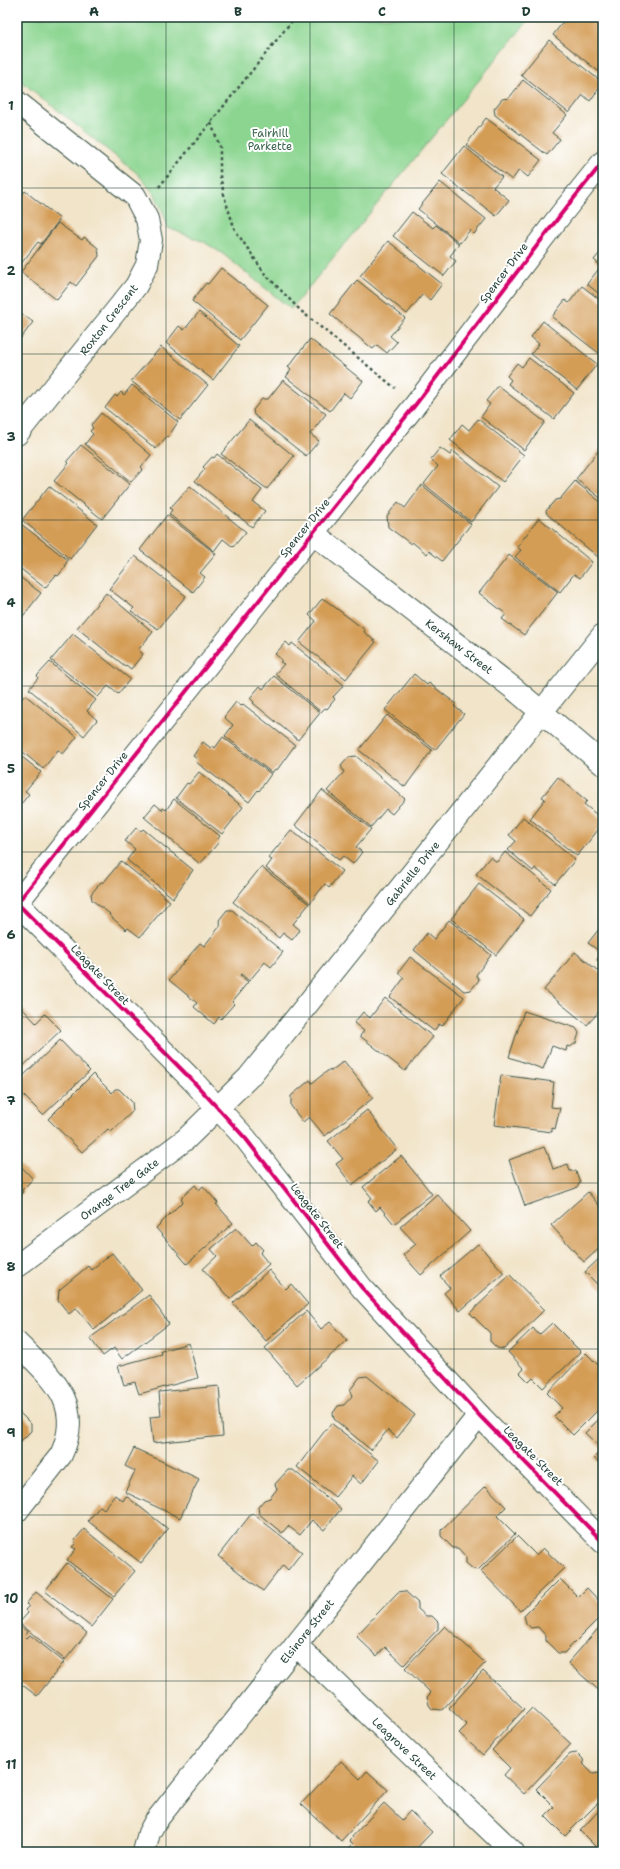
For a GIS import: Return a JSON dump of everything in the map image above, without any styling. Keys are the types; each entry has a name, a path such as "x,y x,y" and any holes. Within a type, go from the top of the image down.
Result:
{"street":[{"name":"Roxton Crescent","path":"17,102 135,196 147,219 152,240 147,265 136,286 17,434"},
{"name":"Spencer Drive","path":"17,903 416,404 557,219 603,162"},
{"name":"Kershaw Street","path":"313,533 513,688 603,764"},
{"name":"Gabrielle Drive","path":"218,1108 249,1077 603,635"},
{"name":"Leagate Street","path":"17,903 218,1108 246,1139 362,1288 479,1415 603,1542"},
{"name":"Orange Tree Gate","path":"17,1266 186,1139 218,1108"},
{"path":"17,1343 60,1389 69,1412 69,1424 65,1445 60,1455 17,1511"},
{"name":"Elsinore Street","path":"144,1852 149,1833 155,1822 479,1415"},
{"name":"Leagrove Street","path":"296,1645 513,1852"}],"path":[{"path":"157,189 296,17"},
{"path":"211,123 220,147 220,176 224,199 235,230 264,274 301,311 396,388"}],"green space":[{"name":"Fairhill Parkette","path":"17,17 531,17 291,309 223,254 204,242 168,228 163,212 155,195 138,174 17,78"}],"building":[{"path":"567,17 603,18 603,67 598,71 553,35"},
{"path":"549,40 603,83 590,101 583,95 569,113 521,75"},
{"path":"523,80 567,115 552,133 560,139 547,155 495,115 494,109 502,99 509,98"},
{"path":"486,118 541,160 528,177 519,170 512,180 466,145"},
{"path":"464,146 502,177 493,187 509,200 496,216 442,174"},
{"path":"440,182 486,219 474,234 470,230 460,243 418,209"},
{"path":"25,191 60,219 41,244 38,242 17,269 17,201"},
{"path":"412,212 433,228 436,225 459,244 450,256 456,261 444,276 393,236"},
{"path":"58,223 82,240 84,237 98,248 99,256 76,286 71,282 57,300 21,272"},
{"path":"388,241 442,284 430,300 423,294 407,314 360,276"},
{"path":"603,249 603,297 587,284 601,266 594,260"},
{"path":"221,268 268,305 240,340 192,301 206,283 208,284"},
{"path":"357,280 405,318 390,336 397,342 387,353 377,345 373,349 330,314"},
{"path":"582,286 603,302 603,354 600,354 552,317 565,300 569,303"},
{"path":"17,310 33,322 21,338 17,335"},
{"path":"199,312 239,346 213,380 166,343 179,326 184,330"},
{"path":"543,321 597,364 577,390 531,354 539,344 531,337"},
{"path":"310,339 363,381 350,398 344,393 330,411 286,377 291,370 288,367"},
{"path":"161,347 208,385 180,420 131,381"},
{"path":"529,358 574,393 554,419 508,384 511,380 507,376 517,363 522,367"},
{"path":"283,380 326,414 310,434 319,441 306,456 254,415 253,410 262,399 268,399"},
{"path":"132,385 178,422 168,437 167,436 156,449 105,408 115,395 117,397 121,392 124,395"},
{"path":"498,386 545,422 524,450 481,417 490,404 486,401"},
{"path":"101,413 151,455 141,467 143,469 131,482 85,444 93,434 90,431 93,428 91,425"},
{"path":"478,419 524,455 503,482 450,440 462,424 469,430"},
{"path":"249,420 294,456 267,489 221,454"},
{"path":"81,445 130,484 102,519 54,481 69,463 67,461"},
{"path":"603,445 603,500 576,479"},
{"path":"440,448 450,455 453,451 498,487 471,522 424,484 438,466 431,459"},
{"path":"217,454 262,490 253,502 265,511 252,527 195,481 205,469 203,467 212,457 214,458"},
{"path":"575,481 603,504 603,552 598,557 547,514 546,511 555,500 560,499"},
{"path":"422,485 471,524 442,561 429,551 427,554 412,542 411,544 388,527 387,516 398,502 405,508"},
{"path":"49,486 97,524 70,559 22,520"},
{"path":"190,486 246,532 233,547 223,539 214,551 169,514 172,510 170,508"},
{"path":"167,515 216,554 200,573 205,577 193,592 140,550"},
{"path":"539,518 592,562 580,578 574,574 560,592 515,557 521,550 517,547"},
{"path":"21,524 68,560 65,565 66,566 58,576 56,575 45,588 17,566 17,529"},
{"path":"509,555 558,592 524,635 502,619 506,614 479,593"},
{"path":"135,556 186,596 158,629 131,611 134,608 109,589"},
{"path":"17,575 41,593 20,620 17,618"},
{"path":"106,593 153,632 138,650 143,654 131,669 126,665 125,666 77,628"},
{"path":"324,599 365,630 364,632 376,642 346,679 299,642 316,621 309,615 321,600"},
{"path":"73,634 130,679 118,694 108,686 98,697 51,660"},
{"path":"286,642 290,646 292,643 344,685 333,697 335,699 327,709 325,708 321,712 275,674 284,664 280,662 282,660 275,654"},
{"path":"50,662 96,700 87,711 97,720 84,736 29,689 38,678 37,676"},
{"path":"414,674 427,685 429,683 456,704 454,706 464,714 435,750 385,710"},
{"path":"274,676 320,713 298,740 253,703 254,702 250,698 260,686 263,689"},
{"path":"25,695 77,737 63,754 58,750 43,769 17,747 17,704"},
{"path":"236,702 241,706 243,704 295,745 277,770 275,769 272,773 225,736 233,725 224,717"},
{"path":"387,715 432,750 405,787 359,750"},
{"path":"223,737 271,774 249,802 196,762 197,759 193,756 203,742 211,748 213,746 215,748"},
{"path":"17,753 41,772 25,791 29,794 17,809"},
{"path":"356,756 405,799 392,814 386,809 371,827 327,791 344,772 341,766 349,757"},
{"path":"199,772 243,807 222,834 176,798 187,783 189,784"},
{"path":"558,777 587,801 584,804 603,820 603,824 577,856 530,819 545,799 542,797"},
{"path":"322,790 371,829 356,847 362,852 353,864 343,856 339,860 295,825"},
{"path":"174,799 220,836 217,840 219,842 200,864 144,817 155,804 162,810 163,808 166,810"},
{"path":"523,817 575,860 555,884 535,868 533,871 508,850 516,841 509,835"},
{"path":"136,828 141,831 143,829 193,870 173,898 127,860 135,849 125,841"},
{"path":"291,830 342,871 329,888 325,884 310,903 266,868 272,860 268,858"},
{"path":"505,852 551,889 530,916 476,874 490,857 497,862"},
{"path":"121,861 170,901 140,937 128,928 126,930 109,915 110,914 92,900 91,894 101,882 104,882"},
{"path":"261,867 309,904 293,924 300,930 292,940 283,933 279,938 233,902"},
{"path":"479,884 524,919 496,955 451,919"},
{"path":"227,910 232,910 283,952 271,967 265,962 249,981 241,974 240,975 248,982 232,1002 234,1004 221,1019 219,1017 214,1024 194,1007 197,1003 169,980 200,943 204,946 221,925 219,920"},
{"path":"449,920 491,955 476,975 479,980 471,990 464,991 414,950 427,933 434,939"},
{"path":"603,924 603,964 597,960 602,953 588,943"},
{"path":"575,952 603,975 603,1007 587,1025 544,990"},
{"path":"410,957 464,997 442,1026 439,1024 434,1031 390,997 404,978 398,973"},
{"path":"385,998 433,1037 405,1071 360,1036 364,1031 354,1023 363,1012 370,1018"},
{"path":"21,1007 36,1023 45,1014 61,1030 17,1072 17,1011"},
{"path":"524,1011 576,1028 579,1033 576,1043 570,1047 567,1046 566,1051 552,1046 543,1069 509,1057"},
{"path":"60,1040 90,1071 43,1115 17,1089 17,1082"},
{"path":"344,1061 373,1098 325,1136 309,1117 303,1122 291,1106 291,1096 310,1080 312,1083 330,1069 331,1071"},
{"path":"93,1074 112,1093 115,1089 119,1089 132,1102 133,1111 111,1132 108,1129 82,1152 48,1119"},
{"path":"501,1075 554,1082 551,1107 560,1108 555,1129 552,1128 552,1132 494,1125"},
{"path":"367,1110 397,1149 352,1185 336,1164 343,1159 328,1141"},
{"path":"544,1147 553,1169 568,1164 570,1171 576,1171 580,1183 576,1188 525,1206 509,1160"},
{"path":"401,1156 432,1194 394,1224 380,1207 376,1211 368,1201 372,1198 363,1187"},
{"path":"17,1162 33,1179 22,1190 23,1192 17,1198"},
{"path":"195,1185 199,1190 203,1186 218,1203 216,1204 233,1223 187,1264 156,1228 183,1201 181,1198"},
{"path":"588,1192 603,1210 603,1245 584,1262 551,1225"},
{"path":"437,1194 470,1231 421,1275 403,1255 416,1244 400,1227"},
{"path":"236,1228 252,1246 256,1242 263,1250 260,1253 269,1264 230,1299 203,1269 217,1256 211,1249"},
{"path":"478,1244 504,1273 460,1311 444,1293 450,1288 440,1276"},
{"path":"112,1253 142,1290 94,1330 76,1308 69,1314 58,1300 59,1290 88,1266 91,1270"},
{"path":"603,1255 603,1290 585,1272"},
{"path":"269,1270 286,1289 291,1284 308,1304 266,1341 233,1303"},
{"path":"510,1275 544,1310 504,1349 497,1348 490,1341 490,1333 470,1313"},
{"path":"149,1295 169,1324 122,1359 114,1348 103,1356 90,1338"},
{"path":"306,1311 321,1329 330,1322 347,1341 297,1385 265,1348"},
{"path":"552,1323 581,1352 543,1388 533,1378 529,1382 520,1373 524,1369 508,1352 533,1328 539,1335"},
{"path":"189,1343 198,1378 139,1394 135,1382 124,1385 118,1366 162,1354 161,1351"},
{"path":"586,1353 603,1370 603,1405 573,1435 554,1416 562,1408 547,1393"},
{"path":"367,1376 415,1415 397,1438 388,1430 371,1450 334,1419 333,1413 338,1406 344,1405 352,1396 350,1390 360,1377"},
{"path":"219,1386 223,1436 153,1443 150,1417 161,1416 159,1392"},
{"path":"17,1410 31,1424 31,1431 17,1445"},
{"path":"603,1415 603,1466 594,1458 602,1449 585,1433"},
{"path":"331,1423 379,1461 361,1484 352,1476 335,1497 297,1467"},
{"path":"134,1448 199,1479 180,1518 125,1492 135,1471 125,1466"},
{"path":"288,1470 293,1470 341,1509 324,1530 312,1520 300,1535 288,1526 282,1533 259,1514 258,1507 264,1500 270,1498 277,1489 275,1484"},
{"path":"486,1486 506,1507 497,1516 515,1534 478,1570 473,1569 466,1563 466,1557 458,1548 453,1548 441,1536 441,1530"},
{"path":"115,1495 123,1501 126,1496 168,1529 141,1563 88,1521 100,1506 104,1509"},
{"path":"252,1513 302,1552 288,1570 283,1565 263,1591 218,1556"},
{"path":"84,1529 135,1571 114,1596 67,1560 76,1549 72,1547 76,1543 74,1541"},
{"path":"517,1536 536,1555 543,1548 564,1568 520,1611 481,1571"},
{"path":"67,1563 113,1599 91,1627 45,1591"},
{"path":"560,1579 578,1597 587,1588 603,1605 603,1614 564,1653 558,1653 546,1641 546,1636 538,1627 531,1628 526,1623 524,1615"},
{"path":"405,1591 418,1603 418,1609 426,1616 432,1616 438,1622 438,1629 404,1665 385,1647 377,1656 356,1636 398,1592"},
{"path":"36,1592 87,1633 65,1660 19,1623 28,1613 25,1610 29,1606 26,1604"},
{"path":"603,1623 603,1694 568,1663"},
{"path":"17,1624 28,1632 25,1636 27,1638 30,1635 64,1662 37,1696 17,1681"},
{"path":"445,1626 485,1663 442,1710 432,1709 429,1705 427,1697 431,1693 405,1668"},
{"path":"483,1671 524,1709 483,1755 459,1733 467,1725 449,1708"},
{"path":"532,1708 571,1744 524,1794 504,1775 510,1768 492,1750"},
{"path":"577,1753 583,1759 584,1765 593,1774 599,1773 603,1778 603,1798 565,1836 545,1816 554,1807 536,1789 570,1754"},
{"path":"341,1761 360,1779 367,1771 388,1790 341,1841 301,1804"},
{"path":"384,1803 402,1820 410,1811 432,1832 413,1852 355,1852 350,1847 353,1844 349,1840"},
{"path":"603,1806 603,1852 593,1852 597,1848 580,1831"}],"cycle path":[{"path":"17,903 416,404 562,213 603,162"},
{"path":"17,903 192,1080 246,1139 362,1288 479,1415 603,1542"}]}
